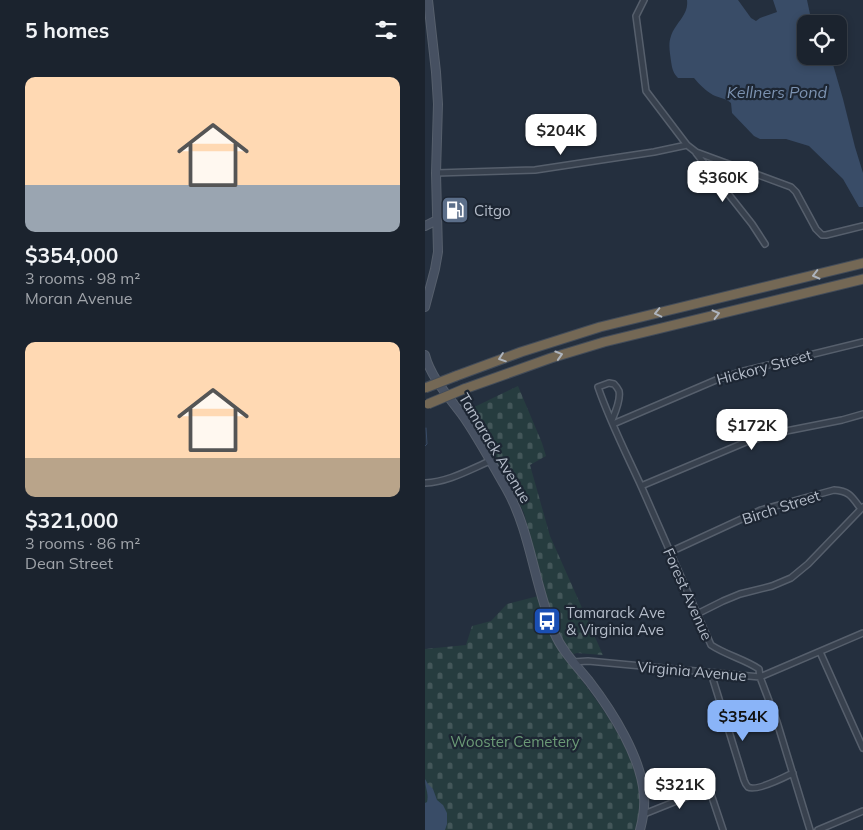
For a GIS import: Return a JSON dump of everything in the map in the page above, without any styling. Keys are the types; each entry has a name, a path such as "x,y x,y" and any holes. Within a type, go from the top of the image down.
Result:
{"highway":[{"path":"425,388 521,352 600,327 863,263"},
{"path":"426,405 464,389 543,361 604,342 863,279"}],"street":[{"path":"425,307 438,256 436,72 428,24 428,0"},
{"path":"643,0 636,16 646,92 687,145 696,152 752,224 765,244"},
{"path":"436,173 535,170 654,152 687,145"},
{"path":"696,152 791,186 815,229 822,235 863,226"},
{"path":"425,226 437,220"},
{"name":"Hickory Street","path":"612,422 740,372 863,342"},
{"name":"Tamarack Avenue","path":"425,355 433,375 464,417 507,489 524,531 551,624 561,645 604,703 630,747 642,781 644,797 644,814 640,830"},
{"name":"Forest Avenue","path":"612,422 619,390 614,384 609,383 599,387 612,422 711,645 716,649 750,662 759,669 810,830"},
{"path":"641,486 746,442 781,432 863,414"},
{"path":"425,483 460,474 490,460"},
{"name":"Birch Street","path":"669,552 761,510 834,490 844,491 851,495 862,508"},
{"path":"697,614 740,594 772,586 791,578 808,564 862,508"},
{"name":"Virginia Avenue","path":"573,662 588,661 761,677 863,633"},
{"path":"821,652 863,748"},
{"path":"711,673 747,786 758,788 793,773"},
{"path":"644,814 709,788 723,830"},
{"path":"818,830 863,810"}],"green space":[{"name":"Wooster Cemetery","path":"518,386 546,456 530,465 550,536 603,655 577,653 564,657 605,712 629,757 640,792 636,830 425,830 425,649 466,645 472,626 491,621 507,604 546,594 524,513 513,489 466,411"}],"water":[{"name":"Kellners Pond","path":"687,0 738,0 751,18 756,21 777,12 773,0 807,0 810,15 797,15 797,65 833,65 863,173 863,207 859,207 843,179 809,146 786,139 760,139 754,136 732,113 731,103 710,93 694,78 678,78 676,76 672,66 670,42 673,31 684,15"},
{"path":"425,779 447,813 445,830 425,830 425,803 428,796"}],"waterway":[{"path":"425,446 427,444 426,428"}],"place":[{"name":"Citgo","path":"455,210"},
{"name":"Tamarack Ave & Virginia Ave","path":"547,621"}]}
